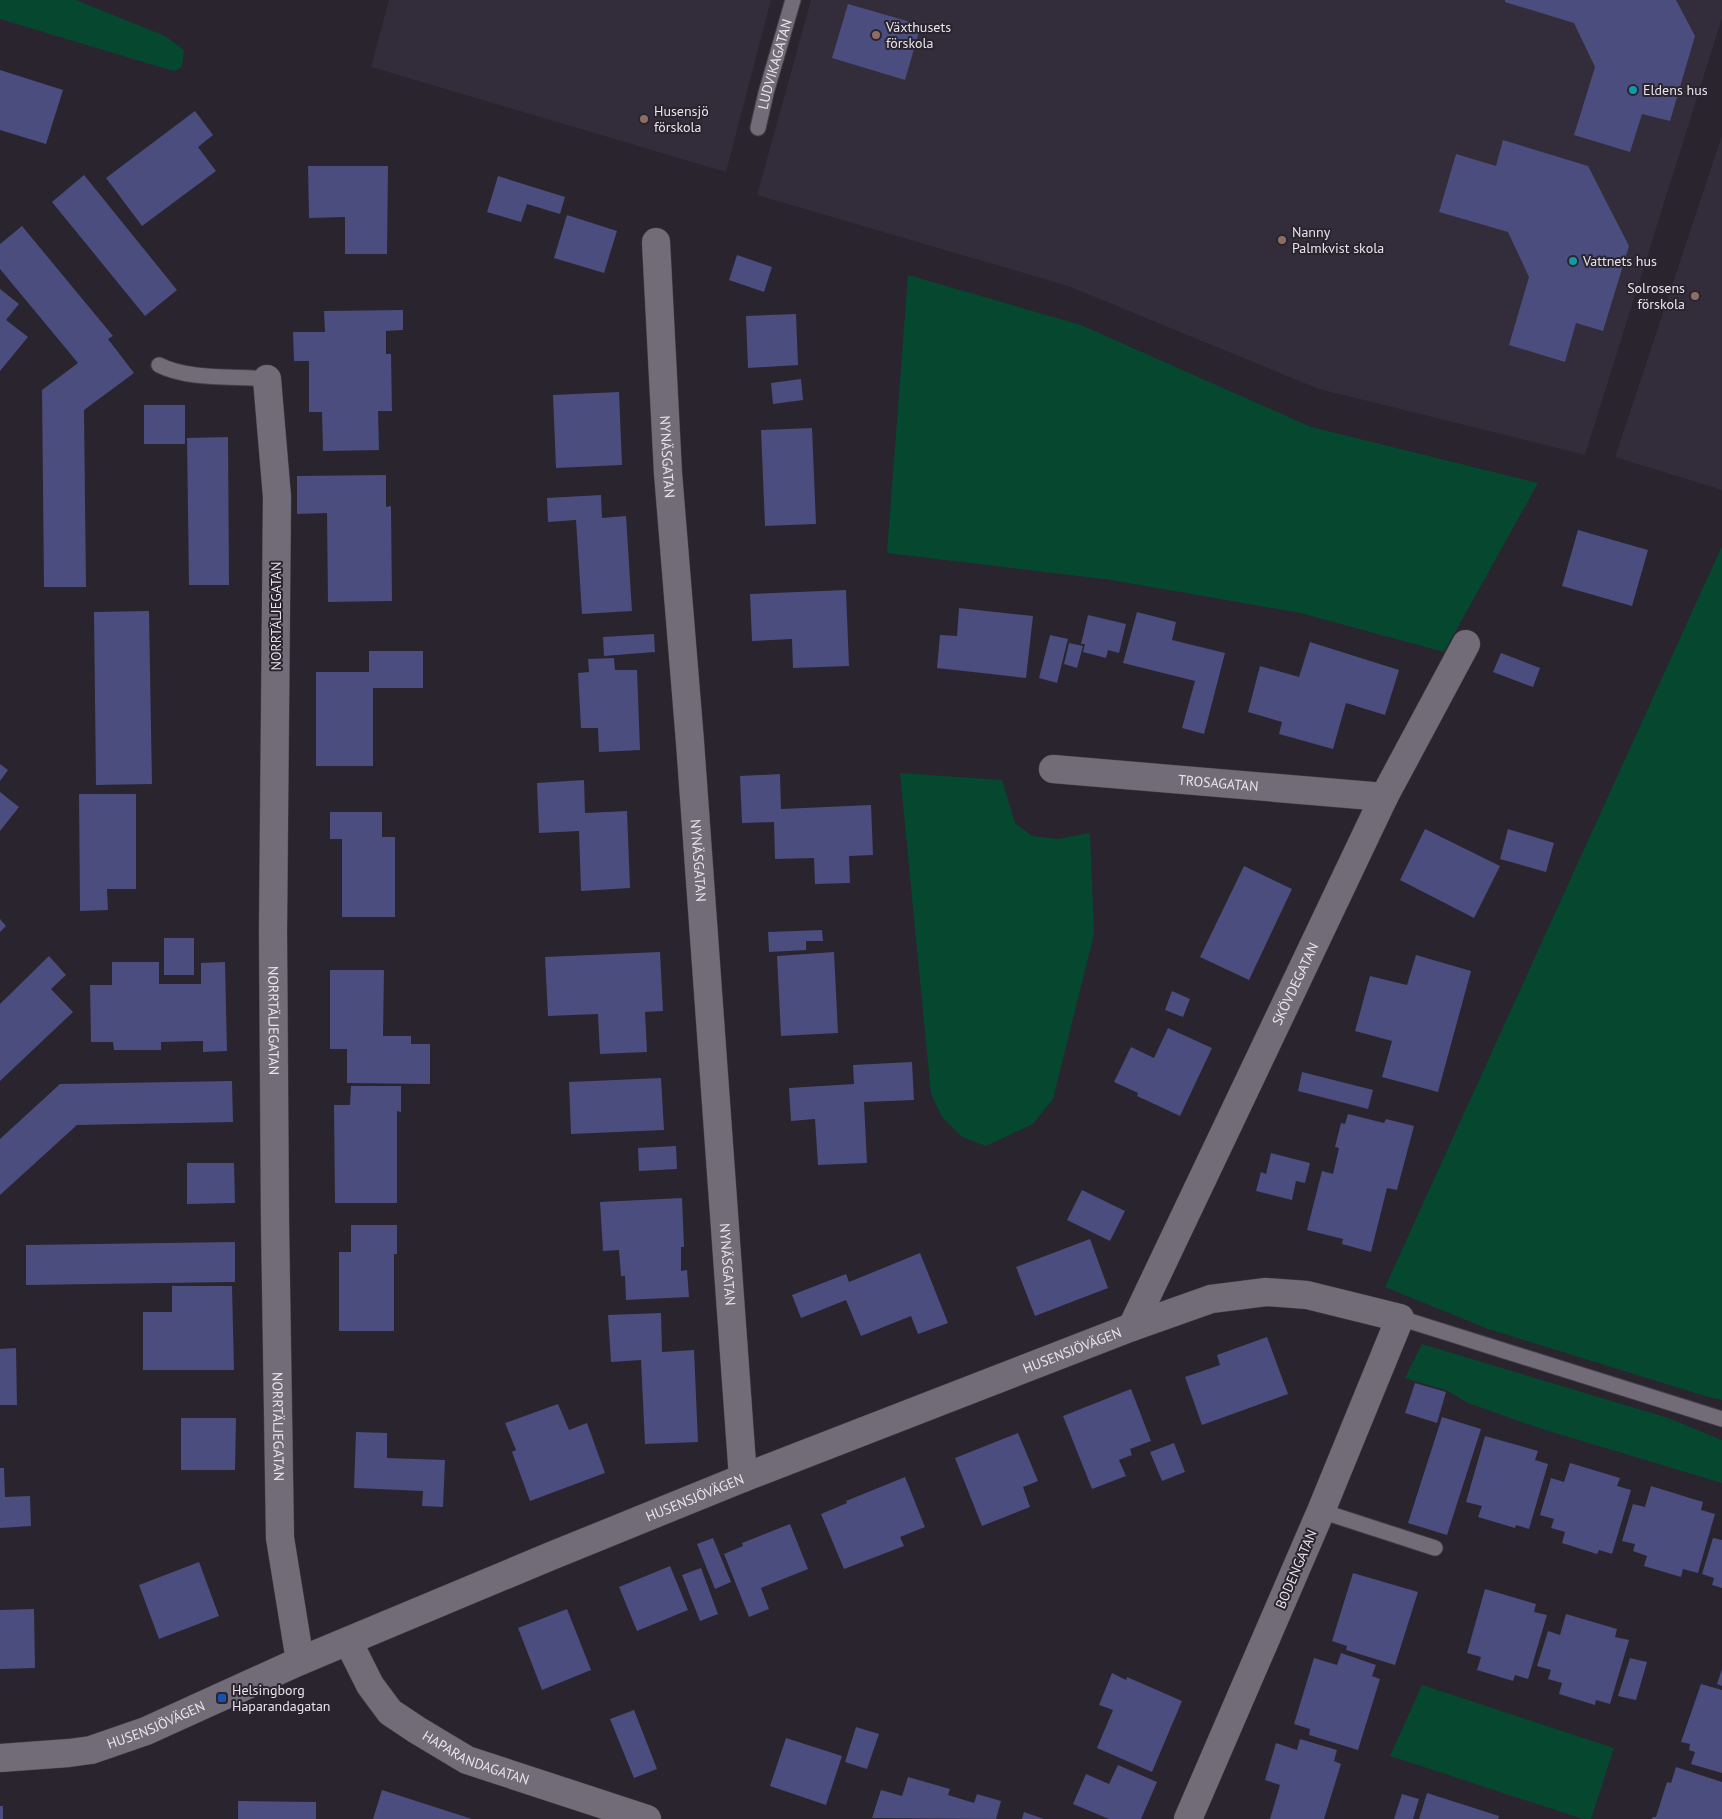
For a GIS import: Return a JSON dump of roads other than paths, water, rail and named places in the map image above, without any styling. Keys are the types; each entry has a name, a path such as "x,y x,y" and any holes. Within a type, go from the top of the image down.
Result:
{"street":[{"name":"NYNÄSGATAN","path":"656,242 668,473 690,742 743,1478"},
{"name":"NORRTÄLJEGATAN","path":"267,379 277,497 274,951 275,1221 280,1538 300,1661"},
{"name":"SKÖVDEGATAN","path":"1132,1327 1384,797 1466,644"},
{"name":"TROSAGATAN","path":"1053,769 1384,797"},
{"name":"HUSENSJÖVÄGEN","path":"0,1758 91,1750 146,1731 300,1661 743,1478 1132,1327 1211,1299 1266,1292 1307,1295 1400,1318"},
{"name":"BODENGATAN","path":"1188,1819 1321,1512 1400,1318"},
{"name":"HAPARANDAGATAN","path":"348,1641 370,1685 390,1712 467,1760 646,1819"}],"lane":[{"name":"LUDVIKAGATAN","path":"758,128 766,92 793,0"},
{"path":"159,365 170,371 267,379"},
{"path":"1400,1318 1722,1419"},
{"path":"1321,1512 1435,1548"}],"place":[{"name":"Växthusets förskola","path":"876,35"},
{"name":"Eldens hus","path":"1633,90"},
{"name":"Husensjö förskola","path":"644,119"},
{"name":"Nanny Palmkvist skola","path":"1282,240"},
{"name":"Vattnets hus","path":"1573,261"},
{"name":"Solrosens förskola","path":"1695,296"},
{"name":"Helsingborg Haparandagatan","path":"222,1698"}]}
